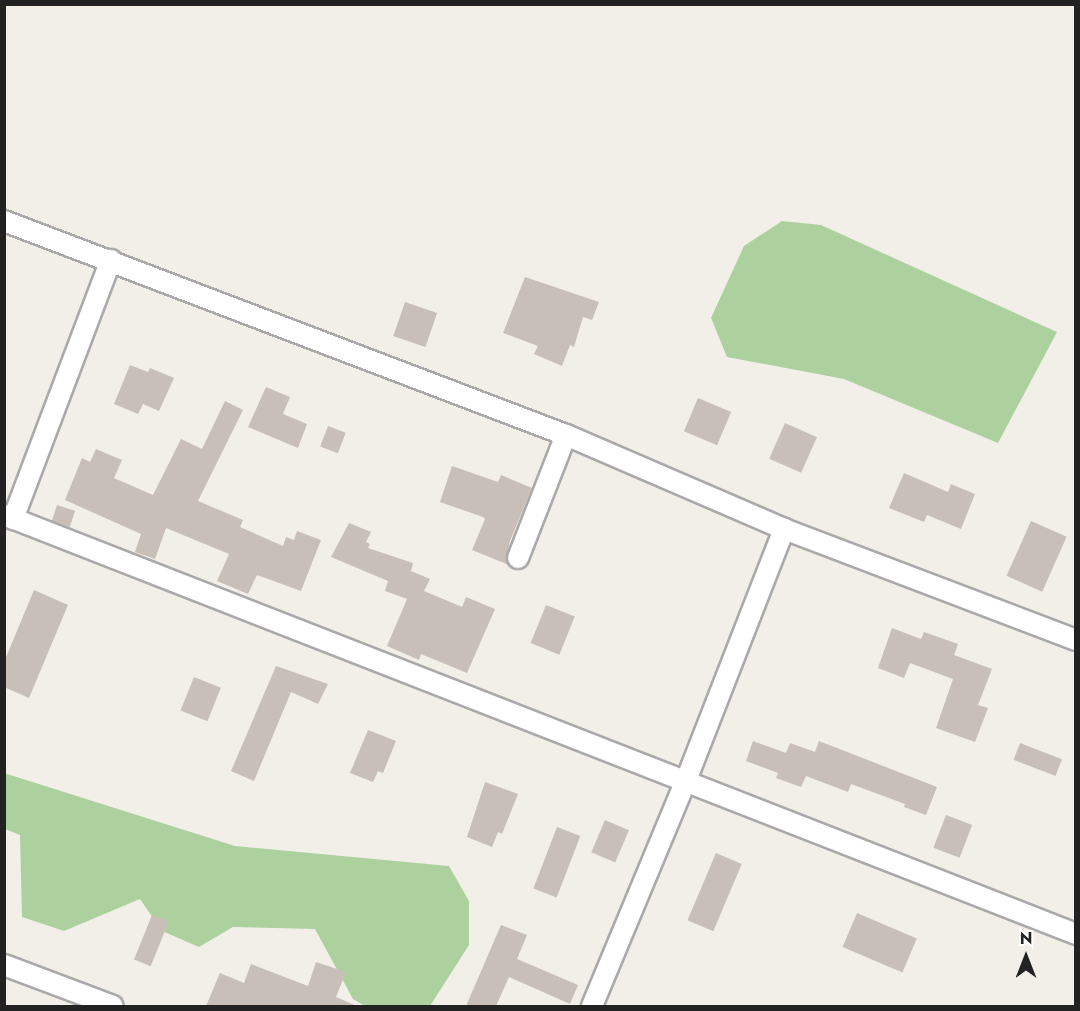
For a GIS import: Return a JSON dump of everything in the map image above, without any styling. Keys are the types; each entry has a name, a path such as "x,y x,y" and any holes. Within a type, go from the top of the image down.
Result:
{"street":[{"path":"4,221 566,435 784,529 1076,640"},
{"path":"111,260 9,517 1076,934"},
{"path":"518,558 566,435"},
{"path":"592,1006 685,783 784,529"},
{"path":"4,965 113,1006"}],"green space":[{"path":"782,221 821,225 1057,332 998,443 844,379 727,357 711,318 744,246"},
{"path":"4,773 235,846 449,866 469,901 469,945 430,1006 365,1006 353,999 315,929 233,927 199,947 162,931 140,899 64,931 22,917 20,835 5,829"}],"building":[{"path":"525,277 599,302 592,320 583,317 574,347 570,345 562,366 534,354 538,346 503,333"},
{"path":"405,302 437,313 425,347 393,336"},
{"path":"130,365 148,372 150,368 174,378 159,411 143,404 138,414 114,404"},
{"path":"266,387 290,397 283,414 307,424 298,448 248,427"},
{"path":"698,398 731,412 717,445 684,431"},
{"path":"225,401 243,410 198,501 243,520 240,527 283,546 286,537 294,540 297,531 321,540 301,591 257,575 248,594 217,581 229,554 166,528 155,559 135,552 141,534 65,500 82,458 90,462 96,449 122,460 114,478 153,495 181,439 202,449"},
{"path":"785,423 817,437 801,473 769,459"},
{"path":"328,426 346,433 338,453 320,447"},
{"path":"452,466 498,482 501,475 532,488 510,541 506,559 509,565 472,550 485,519 483,517 440,502"},
{"path":"904,473 948,492 951,484 975,494 961,529 927,515 924,522 889,508"},
{"path":"57,505 75,511 70,527 52,521"},
{"path":"1031,521 1067,537 1042,592 1007,576"},
{"path":"349,523 371,532 366,542 370,544 368,548 413,563 411,571 430,579 424,591 462,607 466,597 495,609 467,673 421,654 419,660 387,646 407,599 385,591 388,581 331,557"},
{"path":"34,590 68,605 29,698 4,687 4,662"},
{"path":"546,605 575,617 559,655 531,643"},
{"path":"892,628 921,639 924,632 958,644 954,655 992,669 978,705 988,708 975,742 936,728 953,679 910,663 904,678 878,668"},
{"path":"276,666 328,684 318,704 291,692 254,781 231,771"},
{"path":"194,677 221,688 207,721 181,710"},
{"path":"368,730 396,741 383,773 378,771 373,782 350,773"},
{"path":"753,741 786,753 790,743 815,752 819,741 937,787 926,815 904,807 905,804 851,784 848,792 806,776 801,787 776,778 778,773 746,761"},
{"path":"1020,743 1062,759 1056,776 1014,760"},
{"path":"485,782 518,794 502,834 498,832 492,847 467,837"},
{"path":"946,815 972,825 960,858 933,848"},
{"path":"605,820 629,830 615,862 591,852"},
{"path":"557,827 580,836 557,898 533,889"},
{"path":"716,853 742,864 713,931 687,920"},
{"path":"857,913 917,938 902,972 843,947"},
{"path":"152,915 169,922 151,966 134,960"},
{"path":"501,925 527,935 517,959 578,985 570,1004 509,977 496,1006 466,1006"},
{"path":"316,962 346,972 336,997 357,1006 206,1006 220,973 244,983 251,964 308,986"}]}
